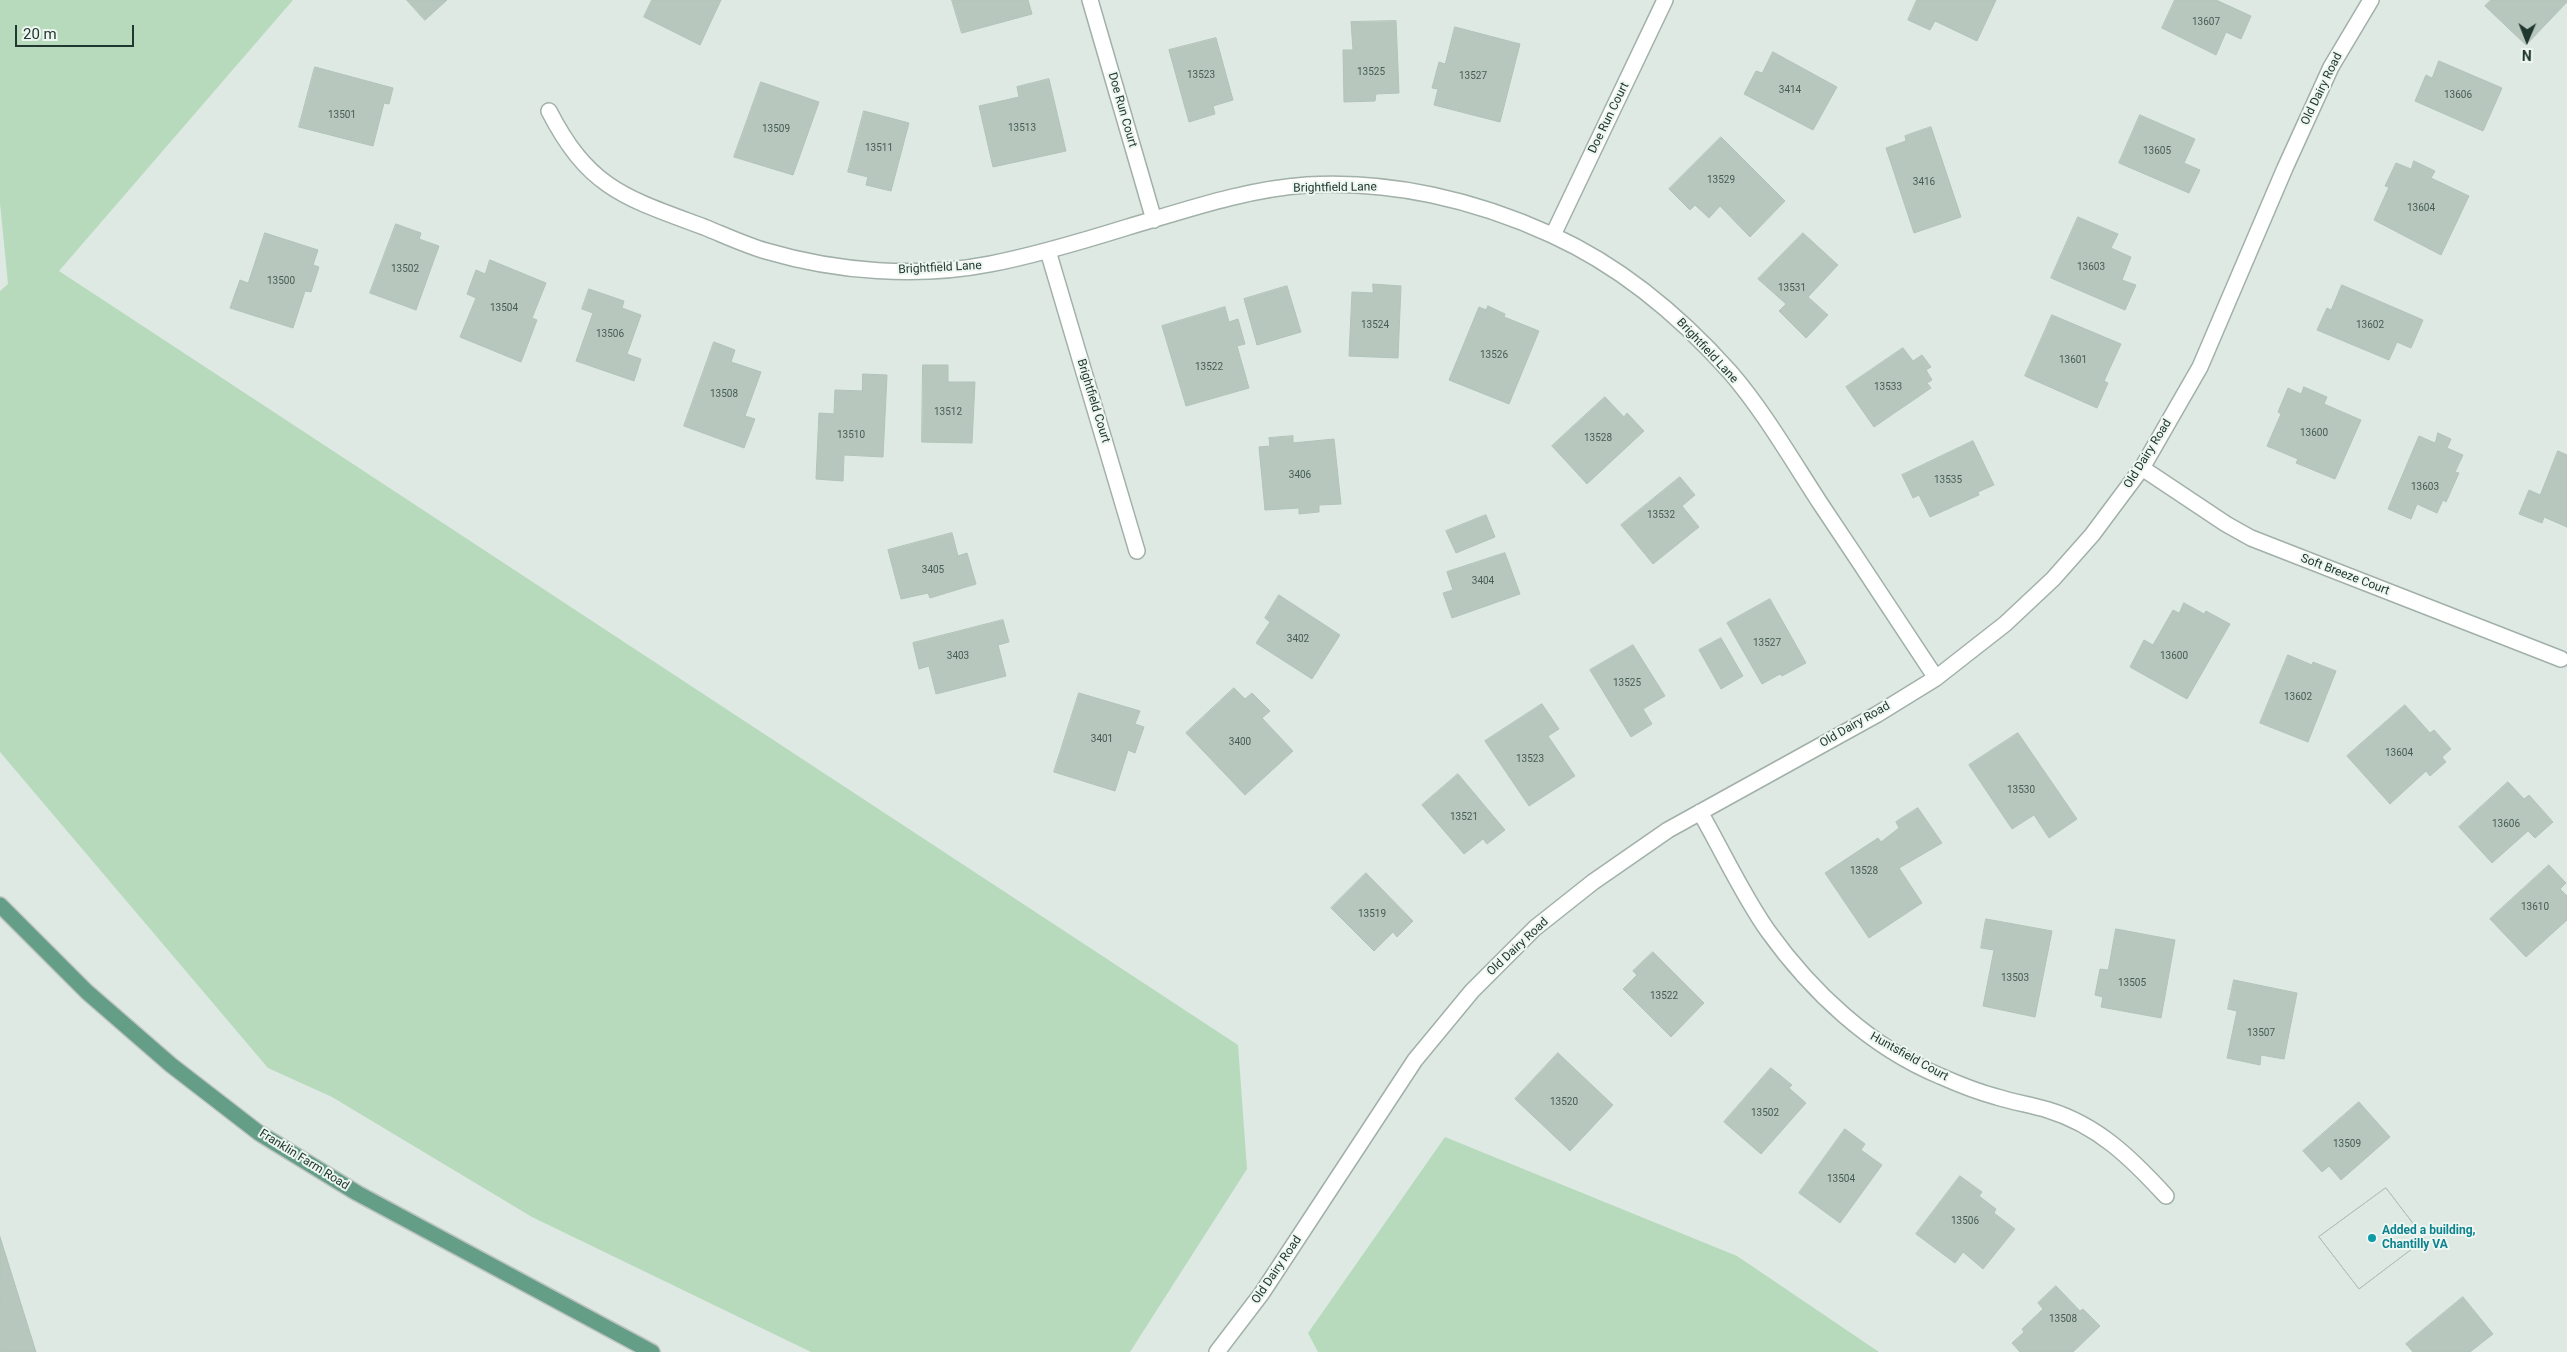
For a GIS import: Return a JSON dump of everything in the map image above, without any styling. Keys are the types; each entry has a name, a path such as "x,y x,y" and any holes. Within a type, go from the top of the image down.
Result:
{"main road":[{"name":"Franklin Farm Road","path":"0,905 88,992 171,1066 259,1133 357,1193 652,1352"}],"street":[{"name":"Doe Run Court","path":"1090,0 1154,220"},
{"name":"Doe Run Court","path":"1553,235 1666,0"},
{"name":"Old Dairy Road","path":"1217,1352 1262,1293 1415,1060 1472,991 1536,928 1593,882 1668,830 1876,715 1936,678 1991,636 2053,579 2092,535 2142,468 2200,367 2285,168 2331,67 2371,0"},
{"name":"Brightfield Lane","path":"549,111 564,141 592,174 628,198 766,251 844,268 916,272 987,265 1048,251 1239,195 1306,185 1374,186 1418,192 1492,211 1553,235 1630,280 1680,320 1732,374 1784,448 1936,678"},
{"name":"Brightfield Court","path":"1048,251 1137,551"},
{"name":"Soft Breeze Court","path":"2142,468 2226,524 2251,538 2561,660"},
{"name":"Huntsfield Court","path":"1700,812 1767,930 1806,979 1850,1021 1884,1046 1938,1076 1996,1097 2050,1110 2094,1131 2128,1155 2166,1196"}],"green space":[{"path":"0,0 293,0 59,271 1238,1045 1247,1169 1130,1352 811,1352 532,1217 332,1097 268,1068 0,752 0,291 8,284 0,203"},
{"path":"1445,1137 1737,1256 1879,1352 1318,1352 1308,1333"}],"building":[{"path":"407,0 447,0 425,20"},
{"path":"652,0 721,0 700,45 644,17"},
{"path":"952,0 1028,0 1032,14 962,33"},
{"path":"1917,0 1996,0 1977,41 1935,21 1930,30 1908,20"},
{"path":"2175,0 2216,0 2251,16 2241,39 2226,32 2216,55 2162,28"},
{"path":"2491,0 2567,0 2567,2 2526,45 2485,6"},
{"path":"1396,21 1399,93 1376,94 1375,101 1344,102 1343,50 1353,50 1351,22"},
{"path":"1455,27 1520,44 1500,122 1434,105 1438,89 1432,88 1439,62 1445,64"},
{"path":"1216,38 1233,100 1213,106 1215,114 1189,122 1169,50"},
{"path":"1773,52 1837,87 1813,130 1744,94 1756,71 1762,73"},
{"path":"2439,61 2502,88 2483,131 2415,101 2426,75 2432,78"},
{"path":"315,67 393,88 389,104 384,103 373,146 299,127"},
{"path":"1049,79 1066,151 993,167 979,106 1019,97 1017,87"},
{"path":"761,82 819,102 793,175 734,157"},
{"path":"864,111 909,123 891,191 866,185 868,177 848,172"},
{"path":"2140,115 2195,139 2184,163 2200,170 2189,193 2119,163"},
{"path":"1931,127 1961,217 1914,233 1886,148 1906,141 1905,136"},
{"path":"1721,137 1785,201 1750,237 1720,206 1709,218 1695,205 1690,210 1669,189"},
{"path":"2414,161 2435,171 2431,178 2469,196 2441,255 2374,220 2389,187 2385,186 2396,163 2411,169"},
{"path":"2078,217 2118,234 2111,248 2131,257 2122,280 2136,285 2125,310 2051,278"},
{"path":"396,224 421,233 419,239 439,246 416,310 370,293"},
{"path":"265,233 318,250 313,265 319,267 311,292 305,291 293,328 230,308 240,280 248,283"},
{"path":"1803,233 1838,265 1808,297 1828,315 1806,338 1779,311 1786,304 1758,279"},
{"path":"490,260 546,283 532,318 537,320 521,362 460,337 476,298 467,294 476,270 485,274"},
{"path":"1373,284 1401,286 1398,358 1349,356 1352,292 1373,293"},
{"path":"2342,285 2423,320 2411,348 2397,342 2389,360 2317,330 2327,308 2331,310"},
{"path":"1287,286 1301,332 1257,345 1244,299"},
{"path":"589,289 624,301 622,308 641,315 627,354 641,359 634,381 576,361 593,313 582,309"},
{"path":"1488,306 1505,314 1504,317 1539,331 1509,404 1449,380 1479,307 1486,310"},
{"path":"1225,307 1229,322 1238,319 1245,344 1237,346 1249,388 1186,406 1162,326"},
{"path":"2052,315 2121,344 2104,381 2108,383 2097,408 2025,376"},
{"path":"714,342 735,350 731,362 761,372 745,416 755,419 744,448 684,426"},
{"path":"1903,348 1913,361 1922,355 1931,367 1926,370 1932,380 1927,383 1931,388 1874,427 1846,387"},
{"path":"923,365 948,365 948,382 975,382 972,443 922,442"},
{"path":"863,374 887,375 883,457 844,455 843,481 816,479 819,413 834,414 835,390 862,391"},
{"path":"2304,387 2327,397 2324,404 2361,420 2335,479 2296,463 2298,459 2267,446 2281,414 2278,412 2288,388 2301,394"},
{"path":"1605,397 1624,417 1627,413 1644,431 1587,484 1552,446"},
{"path":"2438,433 2451,439 2447,448 2463,455 2455,472 2459,473 2446,502 2443,500 2437,513 2417,504 2411,519 2388,509 2419,436 2435,443"},
{"path":"1293,436 1293,443 1334,439 1341,504 1319,505 1319,512 1299,514 1299,508 1265,510 1259,447 1270,446 1269,438"},
{"path":"1973,441 1994,485 1978,492 1979,495 1930,517 1919,495 1913,498 1902,475"},
{"path":"2558,451 2567,455 2567,527 2544,517 2542,523 2519,514 2529,490 2540,495"},
{"path":"1680,477 1695,495 1682,506 1699,527 1653,564 1621,525"},
{"path":"1486,515 1495,537 1456,553 1446,531"},
{"path":"952,533 958,556 967,553 976,584 930,598 928,593 901,599 888,550"},
{"path":"1505,553 1520,594 1452,618 1443,593 1453,590 1447,572"},
{"path":"1279,595 1340,635 1312,679 1256,643 1270,622 1265,618"},
{"path":"1770,599 1806,663 1762,684 1727,623"},
{"path":"2184,603 2204,614 2206,611 2230,624 2187,699 2130,667 2144,640 2153,645 2173,610 2179,613"},
{"path":"1003,620 1009,642 998,645 1006,676 936,694 929,666 919,669 913,643"},
{"path":"1721,638 1743,676 1721,689 1699,650"},
{"path":"1633,645 1665,696 1643,709 1652,724 1631,737 1590,670"},
{"path":"2288,655 2312,665 2313,662 2336,671 2308,742 2260,723"},
{"path":"1234,688 1245,699 1252,693 1270,711 1262,718 1293,751 1245,795 1186,733"},
{"path":"1079,693 1140,711 1135,724 1144,727 1135,753 1128,750 1115,791 1054,772"},
{"path":"1542,704 1559,729 1548,736 1575,776 1529,806 1485,741"},
{"path":"2405,705 2430,733 2434,730 2451,749 2442,757 2446,762 2430,776 2426,771 2390,804 2347,756"},
{"path":"2018,733 2077,819 2049,838 2034,815 2012,829 1969,765"},
{"path":"1458,774 1505,830 1487,844 1483,839 1464,854 1422,805"},
{"path":"2508,782 2524,799 2529,795 2553,822 2535,838 2528,831 2492,863 2459,827"},
{"path":"1918,808 1942,843 1899,868 1922,903 1869,938 1825,873 1878,838 1881,842 1899,828 1896,822"},
{"path":"2549,865 2566,883 2560,889 2567,896 2567,920 2526,957 2490,919"},
{"path":"1366,873 1413,921 1397,937 1393,932 1374,951 1331,908"},
{"path":"1986,919 2052,931 2035,1017 1983,1006 1994,950 1981,948"},
{"path":"2116,929 2175,940 2161,1018 2101,1007 2103,997 2095,995 2100,969 2108,970"},
{"path":"1653,952 1704,1003 1671,1037 1623,989 1637,975 1633,971"},
{"path":"2234,980 2297,993 2284,1059 2261,1055 2260,1065 2227,1058 2237,1011 2228,1009"},
{"path":"1558,1053 1613,1105 1570,1151 1515,1099"},
{"path":"1771,1068 1792,1085 1789,1088 1806,1103 1761,1154 1724,1122"},
{"path":"2359,1102 2390,1137 2341,1180 2329,1166 2322,1172 2303,1151"},
{"path":"1845,1129 1865,1144 1861,1150 1882,1165 1840,1223 1799,1193"},
{"path":"1960,1176 1982,1192 1979,1196 1996,1209 1994,1213 2015,1229 1983,1269 1963,1252 1955,1263 1916,1234"},
{"name":"Added a building, Chantilly VA","path":"2386,1188 2425,1239 2359,1289 2319,1237"},
{"name":"Added a building, Chantilly VA","path":"2386,1188 2425,1239 2359,1289 2319,1237"},
{"path":"0,1237 36,1352 0,1352"},
{"path":"2056,1286 2080,1311 2083,1309 2100,1326 2073,1352 2020,1352 2012,1343 2024,1332 2022,1329 2043,1309 2038,1303"},
{"path":"2463,1297 2493,1334 2470,1352 2413,1352 2406,1344"}],"place":[{"name":"Added a building, Chantilly VA","path":"2372,1238"}]}
